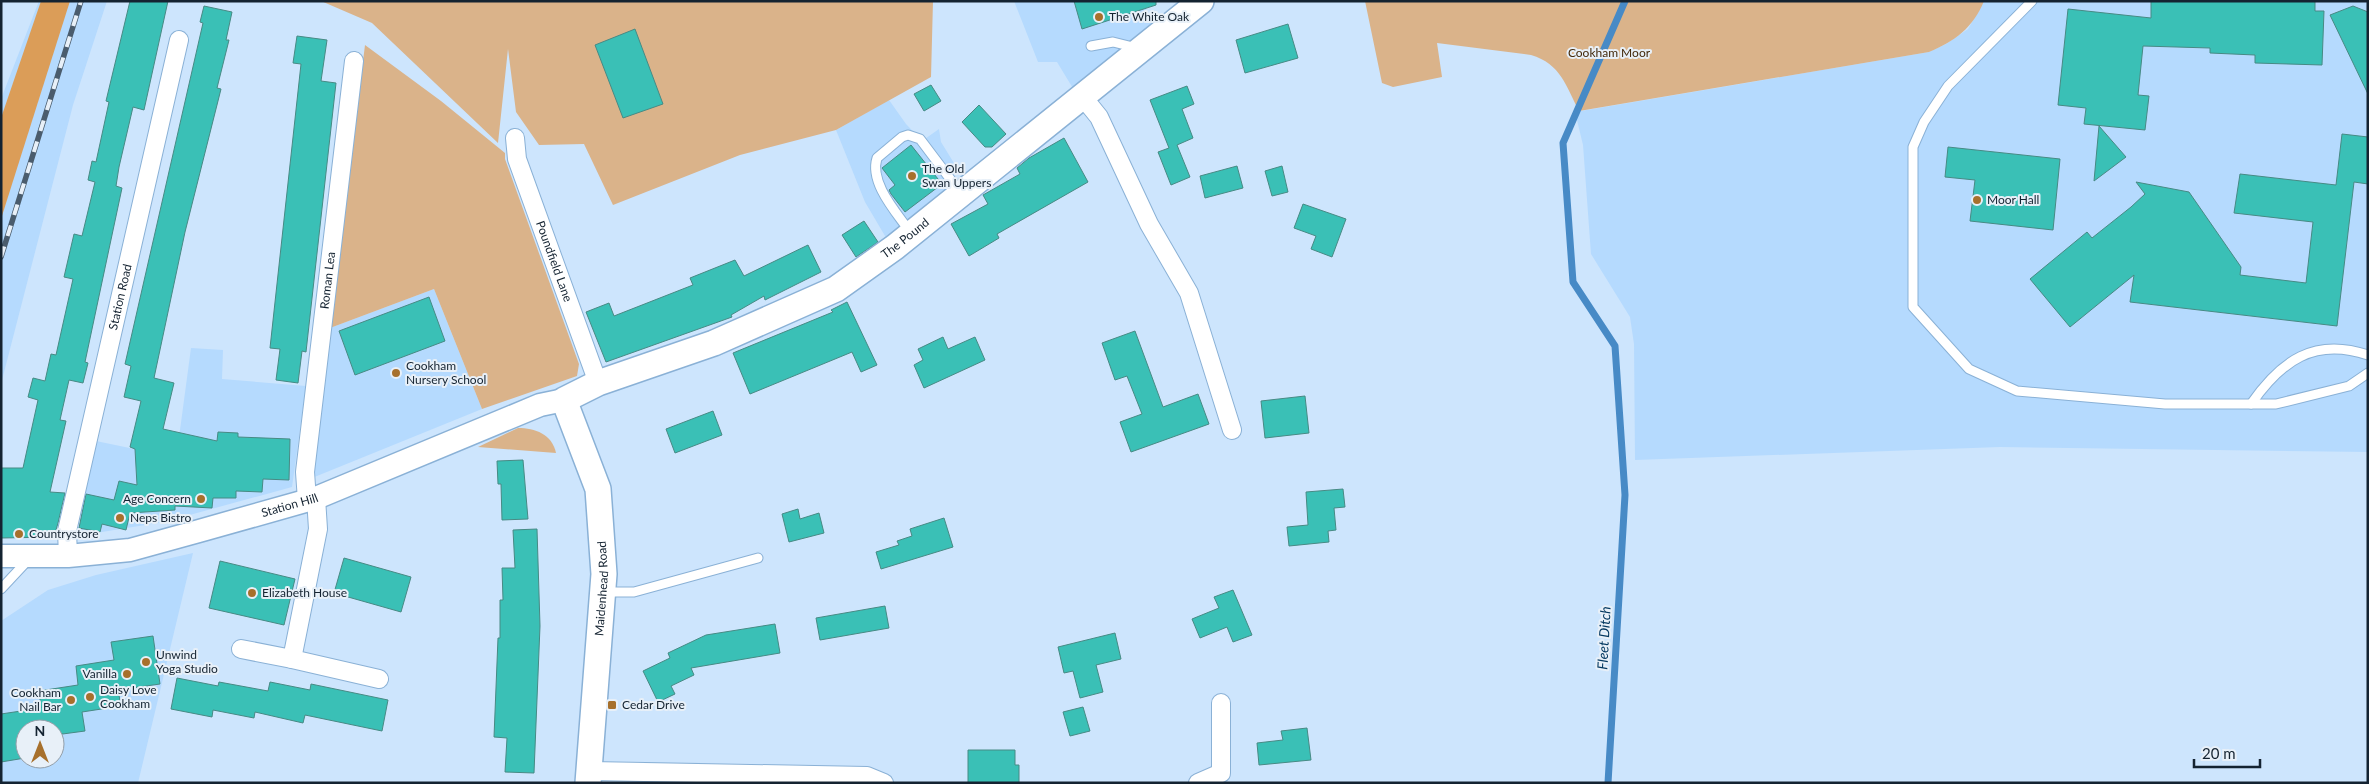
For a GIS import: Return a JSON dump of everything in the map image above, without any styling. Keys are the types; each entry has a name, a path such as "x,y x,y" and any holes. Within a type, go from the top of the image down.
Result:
{"main road":[{"name":"The Pound","path":"564,400 598,383 714,344 836,289 912,234 1201,1"},
{"name":"Maidenhead Road","path":"564,400 598,489 604,592 589,777"}],"street":[{"name":"Station Road","path":"68,556 67,531 178,40"},
{"name":"Roman Lea","path":"292,659 318,529 306,472 354,61"},
{"path":"1082,96 1100,117 1149,224 1189,293 1232,430"},
{"name":"Poundfield Lane","path":"515,138 517,159 598,383"},
{"name":"Station Hill","path":"1,556 68,556 130,550 312,499 540,405 564,400"},
{"path":"241,648 379,679"},
{"path":"1198,783 1221,774 1221,703"},
{"path":"589,777 867,776 884,783"}],"lane":[{"path":"2032,1 1948,86 1924,122 1913,147 1913,307 1969,370 2017,392 2165,404 2276,404 2349,386 2368,373"},
{"path":"1091,46 1113,42 1140,49"},
{"path":"912,234 894,209 875,172 877,158 902,137 908,135 920,140 961,194"},
{"path":"2251,404 2288,363 2304,354 2319,349 2368,355"},
{"path":"1,589 30,557"},
{"path":"604,592 634,592 758,558"}],"shaded area":[{"path":"39,1 107,1 73,105 1,384 1,99"},
{"path":"41,1 70,1 1,219 1,118"},
{"path":"1014,1 1143,1 1152,27 1074,90 1057,62 1038,62"},
{"name":"Moor Hall","path":"1984,1 2368,1 2368,452 2000,447 1635,460 1634,344 1630,317 1591,254 1583,145 1575,112 1929,52 1946,44 1968,29"},
{"path":"889,100 906,124 922,141 939,129 941,142 957,168 950,173 956,182 888,241 865,202 836,130"},
{"name":"Cookham Nursery School","path":"434,289 482,409 312,478 330,328"},
{"path":"191,348 223,350 222,379 306,386 292,487 164,522 77,536 96,441 173,457 180,430"},
{"path":"193,553 138,783 1,783 1,621 48,590 96,575"}],"green space":[{"path":"321,1 933,1 931,77 836,130 740,155 613,205 584,144 539,145 516,112 508,49 498,143 372,23"},
{"name":"Cookham Moor","path":"1365,1 1984,1 1969,26 1955,38 1929,52 1579,111 1556,70 1541,59 1531,55 1437,43 1442,77 1393,87 1382,83"},
{"path":"365,45 441,101 505,153 505,159 579,364 577,376 482,409 434,289 330,328"},
{"path":"518,428 531,429 542,433 551,441 556,453 478,447"}],"building":[{"path":"130,1 168,1 144,110 133,107 119,167 116,186 122,188 85,362 88,363 83,383 69,380 60,420 66,421 50,492 65,493 58,523 54,537 1,538 1,468 23,468 38,400 28,397 33,378 45,381 51,354 56,355 73,279 64,277 74,234 82,236 95,182 88,180 92,161 96,162 109,102 106,101"},
{"name":"The White Oak","path":"1074,1 1156,1 1156,5 1082,29"},
{"path":"2151,1 2315,1 2315,11 2324,11 2322,65 2255,63 2255,55 2210,53 2210,48 2143,46 2138,95 2149,96 2145,130 2084,124 2086,108 2058,105 2068,9 2151,18"},
{"path":"204,6 232,12 226,40 229,40 217,88 221,89 185,232 154,378 174,383 163,429 217,441 218,432 238,433 238,437 290,439 289,480 263,479 262,492 236,491 236,498 213,498 212,508 175,506 175,510 130,513 126,530 102,524 100,532 79,528 86,494 114,500 119,481 137,485 135,449 130,447 141,401 124,397 131,366 125,364 203,23 200,22"},
{"path":"2353,6 2368,12 2368,94 2330,15"},
{"path":"1288,24 1298,58 1245,73 1236,40"},
{"path":"635,29 663,104 623,118 595,45"},
{"path":"297,36 327,40 321,81 336,83 306,352 302,351 298,383 276,380 280,349 270,348 301,64 293,63"},
{"path":"931,85 941,101 924,111 914,94"},
{"path":"1187,86 1194,104 1182,109 1193,138 1177,145 1190,177 1171,185 1158,152 1169,148 1150,100"},
{"path":"979,105 1006,134 992,147 985,147 962,122"},
{"path":"2099,126 2126,157 2094,181"},
{"path":"2342,134 2368,137 2368,184 2354,182 2337,326 2130,302 2134,275 2070,327 2030,279 2087,232 2092,238 2131,207 2145,194 2136,182 2189,192 2241,267 2240,275 2306,283 2313,222 2234,213 2240,174 2336,185"},
{"path":"1064,138 1088,182 997,234 999,238 969,256 951,224 988,204 983,195 1020,174 1017,168 1029,158"},
{"name":"The Old Swan Uppers","path":"911,145 942,184 905,212 891,194 889,190 895,185 882,168"},
{"path":"1948,147 2060,159 2053,230 1970,221 1975,180 1945,177"},
{"path":"1237,166 1243,188 1205,198 1200,176"},
{"path":"1282,166 1288,192 1272,196 1265,171"},
{"path":"1303,204 1346,219 1332,257 1311,249 1316,236 1294,228"},
{"path":"864,221 878,242 856,257 842,235"},
{"path":"808,245 821,272 765,300 764,296 731,315 732,317 606,362 586,312 609,303 614,316 693,285 690,278 735,260 744,276"},
{"path":"429,297 445,341 355,375 339,331"},
{"path":"847,302 877,365 861,372 852,352 750,394 733,353 833,312 831,310"},
{"path":"1135,331 1163,407 1198,394 1209,424 1131,452 1120,422 1142,414 1127,376 1115,380 1102,343"},
{"path":"943,337 948,349 975,337 985,360 924,388 914,365 923,360 918,349"},
{"path":"1305,396 1309,433 1265,438 1261,401"},
{"path":"713,411 722,435 675,453 666,429"},
{"path":"523,460 528,519 502,520 501,484 498,484 497,461"},
{"path":"1343,489 1345,507 1334,508 1336,530 1328,531 1329,542 1289,546 1287,527 1308,525 1306,492"},
{"path":"798,509 800,519 819,513 824,533 789,542 782,514"},
{"path":"944,518 953,547 881,569 876,552 899,545 897,541 912,536 910,529"},
{"path":"537,529 540,626 534,773 505,772 507,738 494,737 498,638 500,638 500,600 503,600 502,568 515,568 513,530"},
{"path":"344,558 411,577 401,612 334,593"},
{"name":"Elizabeth House","path":"220,561 295,579 284,625 209,608"},
{"path":"1233,590 1252,635 1233,642 1227,627 1200,638 1192,619 1219,608 1214,597"},
{"path":"885,606 889,628 820,640 816,618"},
{"path":"775,624 780,653 691,668 694,675 671,686 675,694 658,702 643,671 670,658 668,653 706,635"},
{"path":"1115,633 1121,659 1096,665 1103,692 1080,698 1073,671 1064,673 1058,647"},
{"path":"153,636 160,684 118,690 121,706 82,712 85,731 65,734 65,719 15,719 15,760 1,762 1,714 41,708 39,691 78,685 76,666 114,660 111,642"},
{"path":"177,678 218,686 219,682 268,691 270,682 310,690 311,684 388,700 382,731 305,715 303,723 255,712 254,718 213,710 212,717 171,709"},
{"path":"1083,707 1090,731 1070,736 1063,712"},
{"path":"1307,728 1311,760 1259,765 1257,743 1283,740 1281,731"},
{"path":"968,750 1015,750 1015,765 1019,765 1019,783 968,783"}],"waterway":[{"name":"Fleet Ditch","path":"1608,783 1625,495 1615,346 1573,282 1563,143 1625,1"}],"railway":[{"path":"1,257 81,1"}],"place":[{"name":"The White Oak","path":"1099,17"},
{"name":"The Old Swan Uppers","path":"912,176"},
{"name":"Moor Hall","path":"1977,200"},
{"name":"Cookham Nursery School","path":"396,373"},
{"name":"Age Concern","path":"201,499"},
{"name":"Neps Bistro","path":"120,518"},
{"name":"Countrystore","path":"19,534"},
{"name":"Elizabeth House","path":"252,593"},
{"name":"Unwind Yoga Studio","path":"146,662"},
{"name":"Vanilla","path":"127,674"},
{"name":"Daisy Love Cookham","path":"90,697"},
{"name":"Cookham Nail Bar","path":"71,700"},
{"name":"Cedar Drive","path":"612,705"}]}
